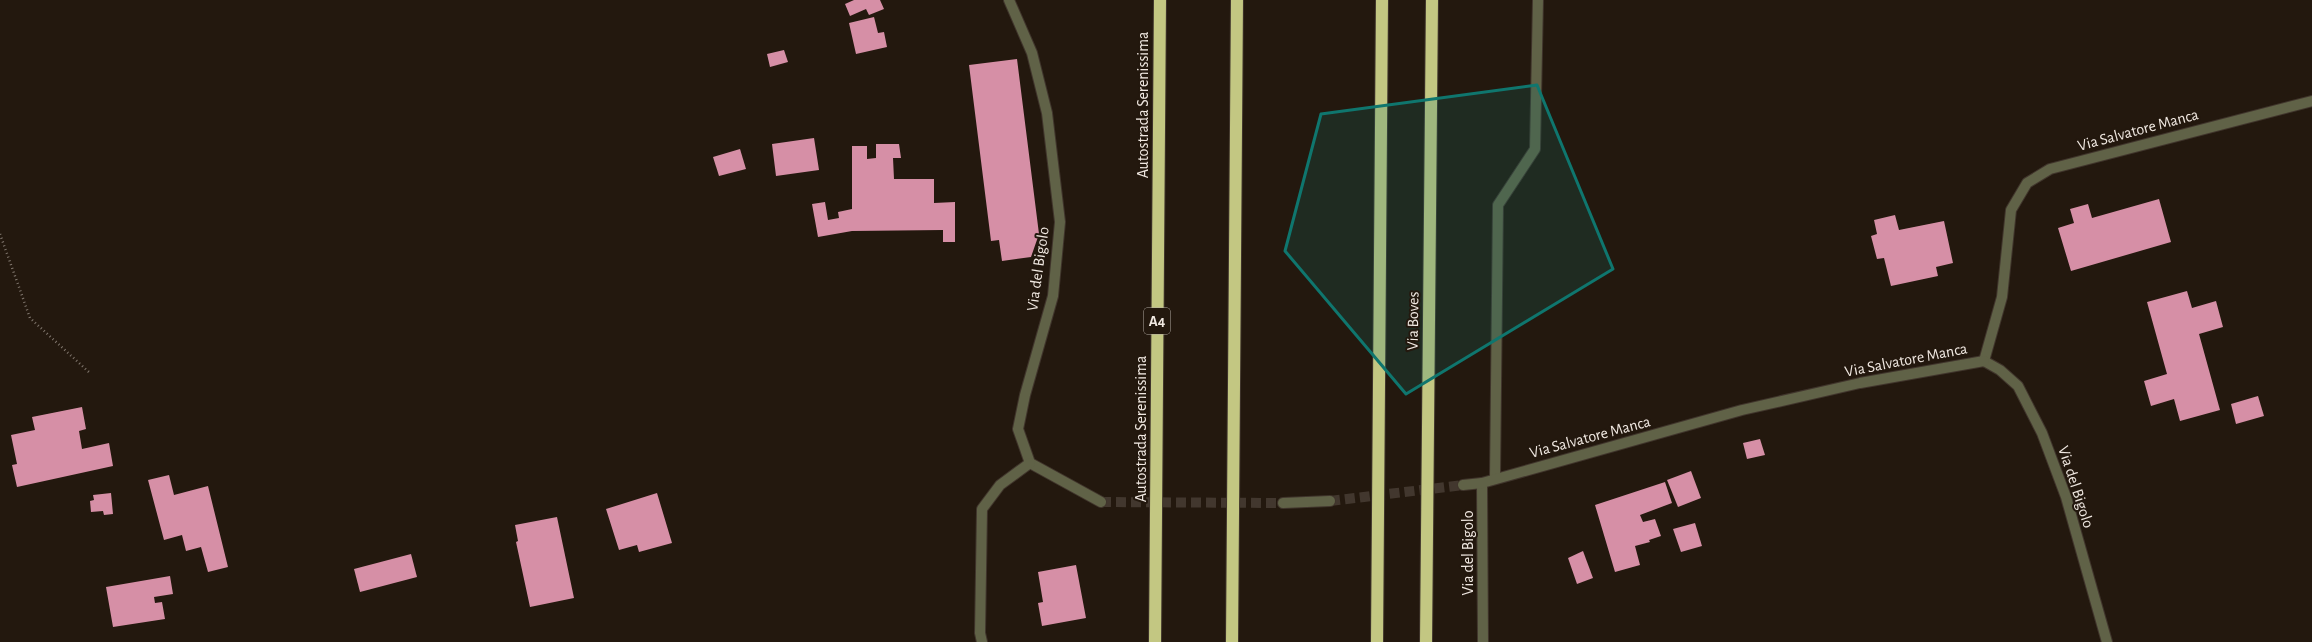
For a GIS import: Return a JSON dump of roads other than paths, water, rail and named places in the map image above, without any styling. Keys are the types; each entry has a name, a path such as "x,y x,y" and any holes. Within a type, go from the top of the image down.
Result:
{"highway":[{"name":"Autostrada Serenissima","path":"1155,642 1160,0"},
{"path":"1232,642 1237,0"},
{"name":"Via Boves","path":"1378,642 1382,0"},
{"name":"Via Boves","path":"1426,642 1432,0"}],"street":[{"name":"Via del Bigolo","path":"1009,0 1032,53 1047,114 1060,222 1053,296 1025,395 1018,429 1030,463"},
{"path":"1496,478 1498,205 1535,149 1538,0"},
{"name":"Via Salvatore Manca","path":"1482,483 1742,410 1860,384 1984,361 2002,297 2011,210 2027,183 2050,169 2312,101"},
{"name":"Via del Bigolo","path":"1984,361 2000,370 2018,386 2042,433 2066,497 2107,642"},
{"path":"982,642 980,633 982,508 1000,485 1030,463 1101,502"},
{"name":"Via del Bigolo","path":"1482,483 1483,642"},
{"path":"1463,485 1482,483"},
{"path":"1283,503 1330,501"}],"tunnel":[{"path":"1330,501 1463,485"},
{"path":"1101,502 1283,503"}]}
